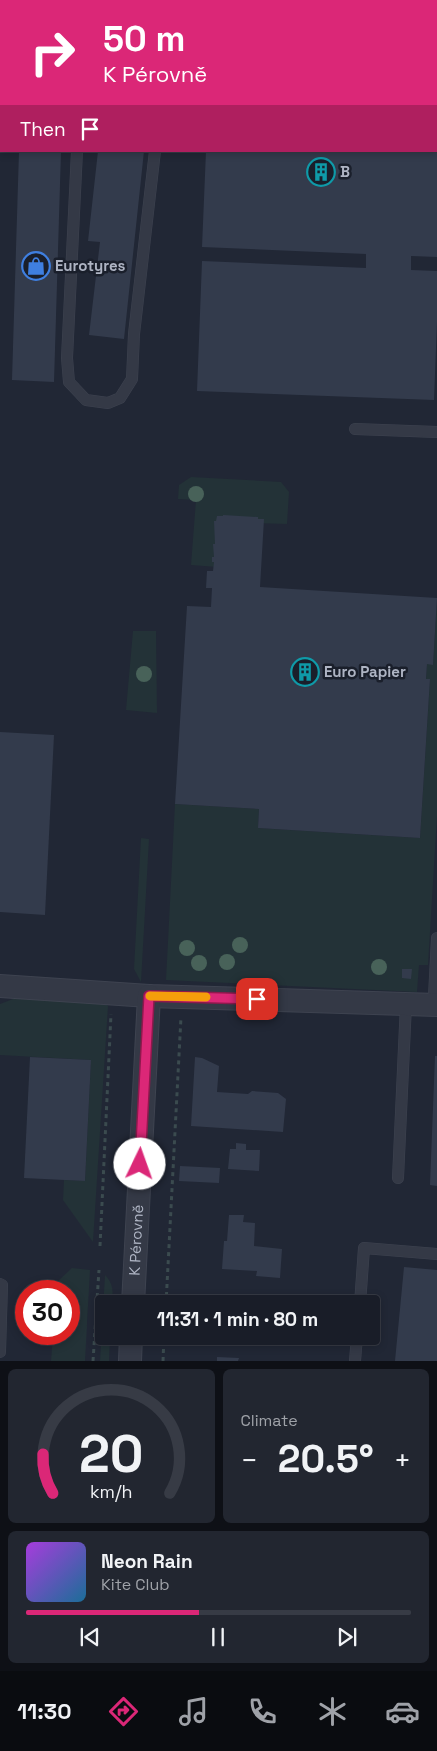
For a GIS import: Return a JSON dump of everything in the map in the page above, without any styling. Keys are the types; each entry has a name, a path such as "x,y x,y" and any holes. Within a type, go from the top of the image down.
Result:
{"street":[{"path":"0,986 149,996 406,1004 435,1001"},
{"name":"K Pérovně","path":"133,1295 149,996"},
{"path":"130,1361 131,1345"}],"lane":[{"path":"77,152 67,358 69,382 86,400 108,403 120,398 132,379 134,334 155,152"},
{"path":"354,429 437,432"},
{"path":"435,1001 437,938"},
{"path":"398,1178 406,1004"},
{"path":"361,1295 364,1248 437,1254"},
{"path":"0,1284 2,1285 0,1352"},
{"path":"355,1361 356,1345"}],"path":[{"path":"100,1246 112,994"},
{"path":"166,1295 182,997"},
{"path":"94,1361 99,1270"},
{"path":"162,1361 163,1345"}],"shaded area":[{"path":"191,477 281,482 289,492 287,524 218,522 217,567 191,565 196,500 178,499 179,485"},
{"path":"437,600 437,816 428,965 419,965 417,992 166,980 175,804 259,809 258,828 420,838 430,679 426,679 427,664 433,664"},
{"path":"133,631 156,631 157,713 126,710"},
{"path":"141,838 149,839 141,982 134,969"},
{"path":"32,998 103,1003 108,1006 93,1242 63,1200 64,1180 85,1181 91,1060 0,1055 0,1004 13,999"},
{"path":"72,1268 90,1270 85,1361 51,1361 52,1345 80,1345 80,1280 59,1280"},
{"path":"105,1275 110,1282 113,1292 113,1295 104,1295"},
{"path":"101,1345 110,1345 109,1361 100,1361"}],"building":[{"name":"Eurotyres","path":"19,152 61,152 54,382 12,380"},
{"path":"98,152 144,152 124,339 89,335 100,242 88,241"},
{"path":"206,152 437,152 437,257 411,256 411,270 437,271 434,400 197,391 202,261 366,268 366,254 202,247"},
{"name":"Euro Papier","path":"217,516 264,519 260,587 437,598 433,665 427,664 426,679 430,679 420,838 258,828 259,809 175,804 187,606 211,607 212,588 206,588 207,571 213,571 214,521 216,521"},
{"path":"0,732 54,735 45,915 0,912"},
{"path":"402,969 412,969 411,979 402,978"},
{"path":"435,1056 437,1056 437,1186 430,1185"},
{"path":"30,1057 91,1060 85,1181 24,1178"},
{"path":"195,1057 202,1058 219,1066 217,1092 248,1094 252,1091 278,1093 286,1099 283,1132 191,1126"},
{"path":"236,1143 246,1144 246,1150 260,1150 259,1171 228,1169 230,1149 236,1149"},
{"path":"180,1166 220,1168 219,1183 179,1181"},
{"path":"229,1215 244,1215 243,1222 255,1223 254,1246 282,1249 280,1278 256,1276 257,1271 222,1269 224,1241 227,1241"},
{"path":"404,1267 437,1270 437,1361 395,1361"},
{"path":"217,1357 239,1358 238,1361 217,1361"}],"slow traffic":[{"path":"150,996 206,997"}],"place":[{"name":"B","path":"321,172"},
{"name":"Eurotyres","path":"36,266"},
{"name":"Euro Papier","path":"305,672"}],"route":[{"path":"140,1164 149,996 257,999"}]}
